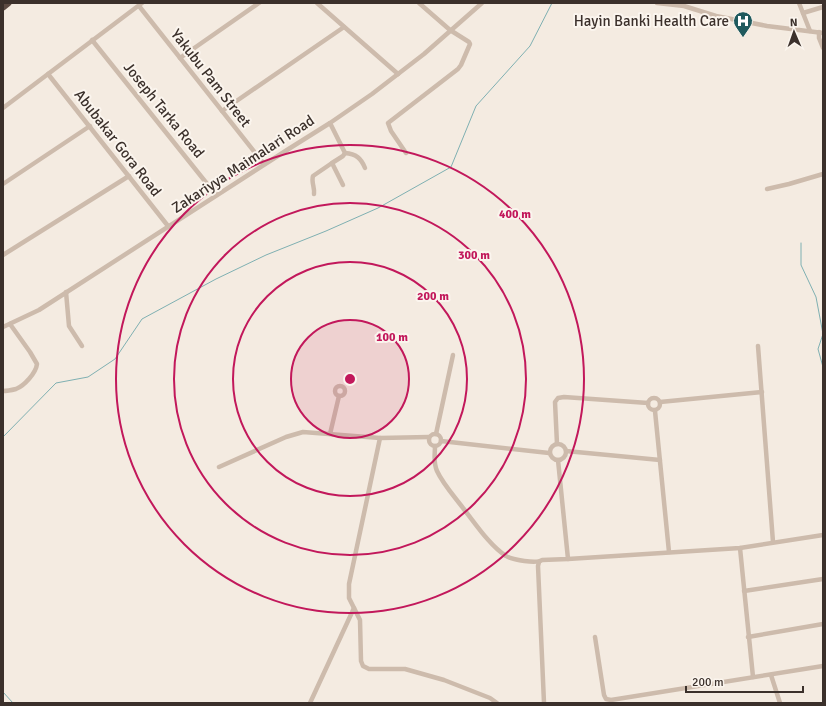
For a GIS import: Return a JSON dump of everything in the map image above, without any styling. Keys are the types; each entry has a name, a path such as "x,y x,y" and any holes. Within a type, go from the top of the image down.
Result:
{"highway":[{"path":"3,7 8,3"}],"street":[{"path":"180,58 259,3"},
{"path":"317,3 398,74"},
{"path":"406,153 391,131 388,123 458,69 470,44 450,30 419,3"},
{"name":"Zakariyya Maimalari Road","path":"3,327 39,310 330,123 372,94 424,54 482,3"},
{"path":"657,3 684,6 716,16 751,23 821,32 819,38 823,48"},
{"path":"799,3 810,31"},
{"path":"3,108 140,4"},
{"name":"Yakubu Pam Street","path":"140,4 180,58 264,164"},
{"path":"803,13 823,7"},
{"path":"222,111 344,27"},
{"name":"Joseph Tarka Road","path":"92,40 216,195"},
{"name":"Abubakar Gora Road","path":"48,74 168,226"},
{"path":"330,123 345,153 361,159 365,168"},
{"path":"3,184 90,126"},
{"path":"314,194 315,190 312,178 313,176 345,153"},
{"path":"332,163 343,185"},
{"path":"768,188 789,184 823,174"},
{"path":"3,255 129,176"},
{"path":"66,292 69,326 82,346"},
{"path":"3,392 17,388 28,379 37,367 36,361 10,324"},
{"path":"758,346 773,542"},
{"path":"436,434 453,355"},
{"path":"557,444 555,402 558,398 564,397 648,403 654,398 660,402 762,392"},
{"path":"330,434 338,396"},
{"path":"655,411 660,406 660,402"},
{"path":"648,403 648,407 655,411"},
{"path":"655,411 670,552"},
{"path":"219,467 303,432 380,438 429,437 436,434"},
{"path":"436,434 441,441"},
{"path":"429,437 430,445 435,446"},
{"path":"380,438 349,584 350,598 360,620 361,661 363,666 369,669 404,669 421,673 490,698 497,703"},
{"path":"435,446 441,441 549,453"},
{"path":"549,453 552,458 558,460 564,458 566,451 563,446 557,444"},
{"path":"549,453 550,449 557,444"},
{"path":"435,446 434,458 436,470 445,485 493,544 507,557 540,562 542,560 740,548 823,535"},
{"path":"566,451 660,460"},
{"path":"558,460 568,559"},
{"path":"740,548 753,677"},
{"path":"540,562 538,566 544,703"},
{"path":"744,591 823,579"},
{"path":"310,703 354,608"},
{"path":"748,636 823,624"},
{"path":"595,637 604,694 606,699 611,700 823,666"},
{"path":"771,675 780,703"}],"waterway":[{"path":"3,437 56,383 88,377 115,359 142,319 216,279 266,255 378,208 451,167 476,106 530,46 552,3"},
{"path":"801,243 801,265 816,297 823,334 818,349 823,367"},
{"path":"3,692 13,703"}],"place":[{"name":"Hayin Banki Health Care","path":"743,38"}]}
